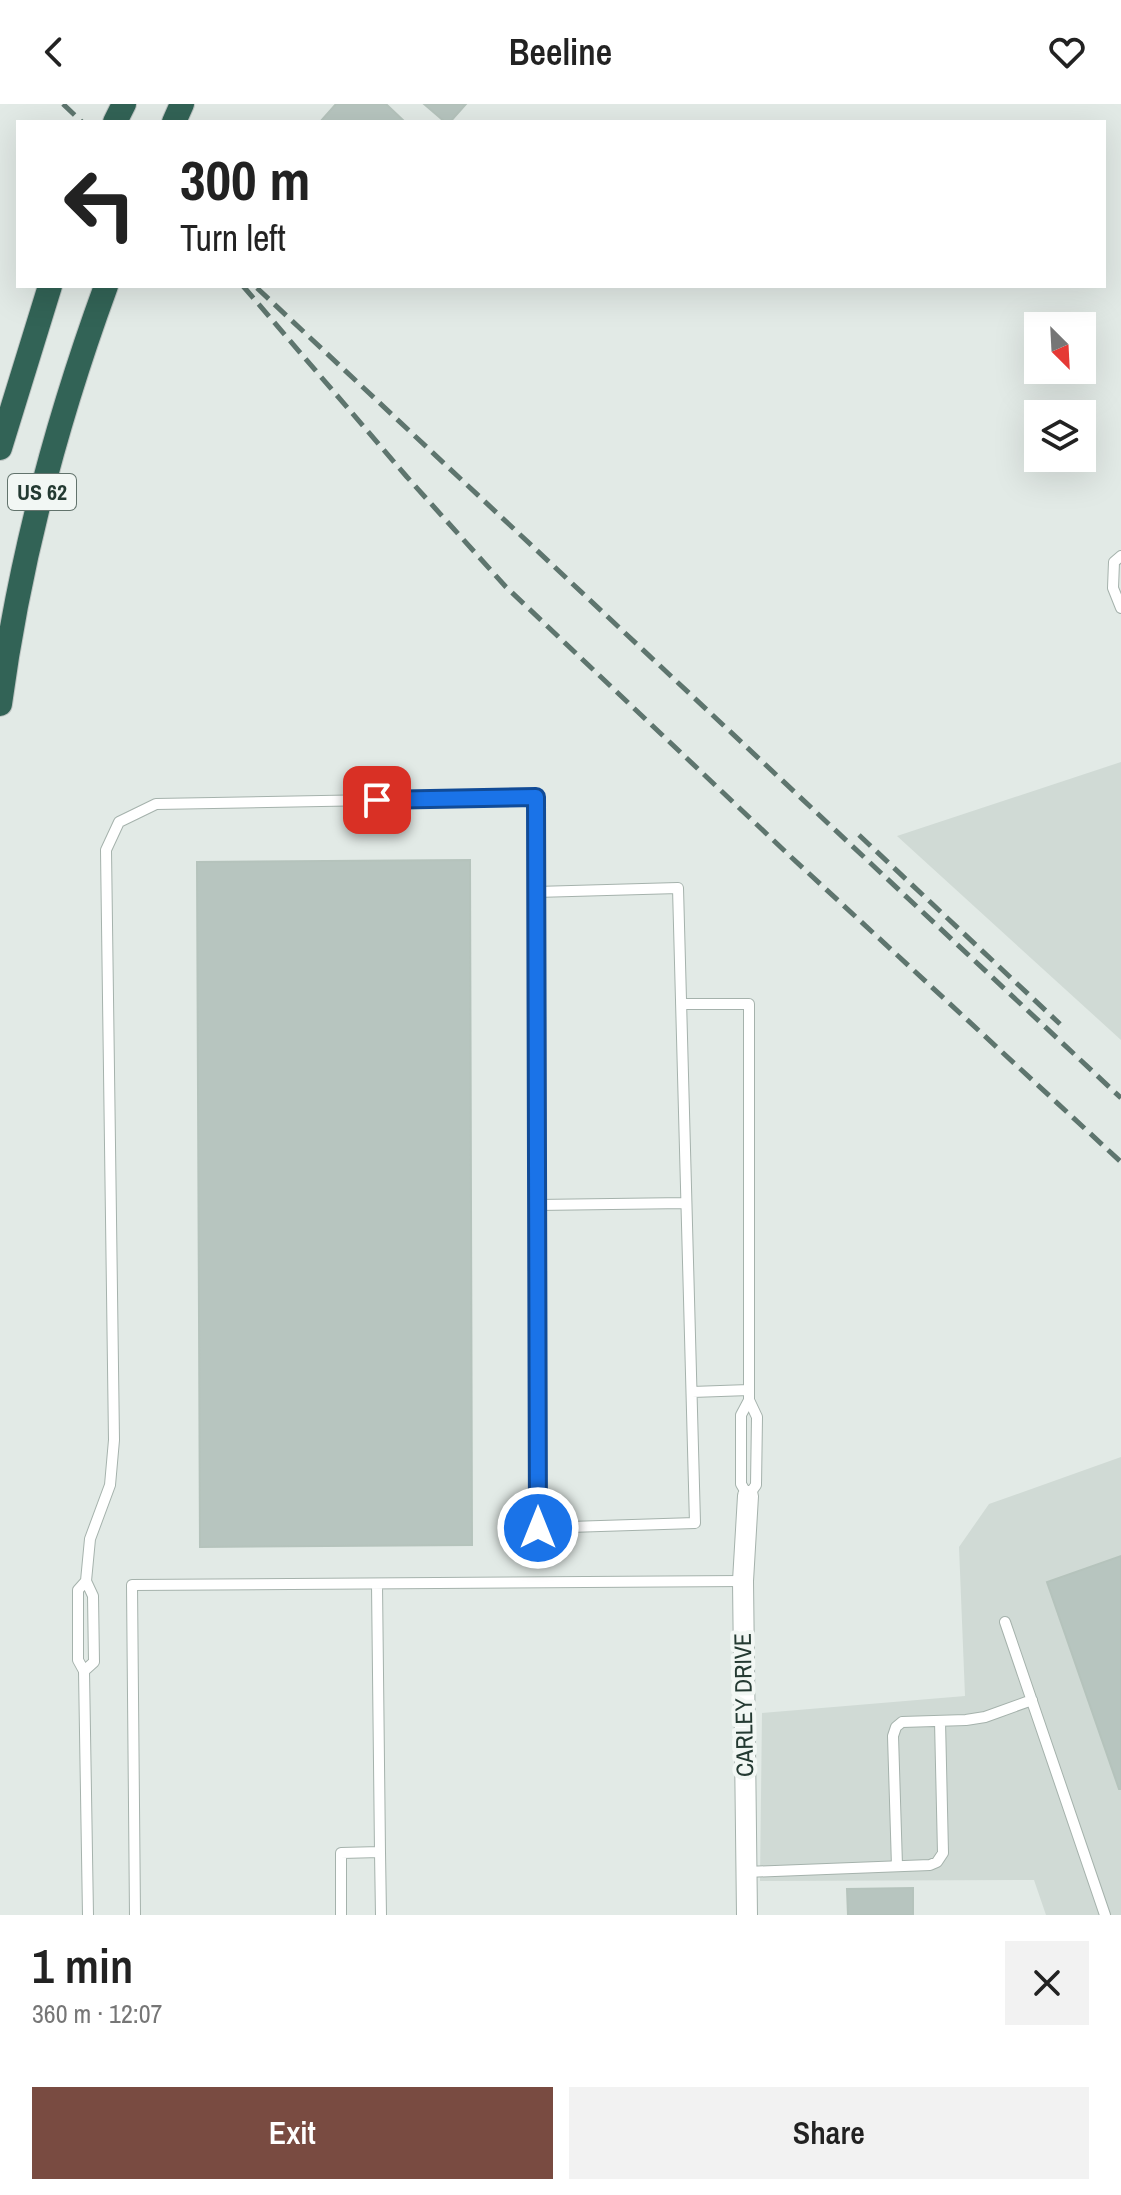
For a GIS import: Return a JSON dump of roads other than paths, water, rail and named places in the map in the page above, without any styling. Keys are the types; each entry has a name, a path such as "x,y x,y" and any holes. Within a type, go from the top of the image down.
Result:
{"highway":[{"name":"US 62","path":"0,448 49,288"},
{"name":"US 62","path":"0,704 33,528 70,393 105,288"}],"street":[{"name":"CARLEY DRIVE","path":"747,1915 743,1581 748,1496"}],"lane":[{"path":"1121,556 1114,562 1113,588 1121,608"},
{"path":"84,1671 94,1662 93,1596 86,1581 90,1539 110,1485 114,1440 106,850 119,822 156,804 536,797 536,892 538,1528 695,1523 678,888 536,892"},
{"path":"681,1004 749,1004 749,1395 757,1417 757,1473 756,1485 748,1496"},
{"path":"537,1205 686,1203"},
{"path":"692,1392 749,1395"},
{"path":"86,1581 78,1590 78,1660 84,1671 88,1915"},
{"path":"135,1915 132,1585 743,1581"},
{"path":"377,1584 381,1915"},
{"path":"1005,1622 1105,1915"},
{"path":"897,1866 893,1736 896,1727 902,1722 985,1717 1032,1700"},
{"path":"746,1872 930,1865 937,1862 943,1853 940,1721"},
{"path":"341,1915 341,1853 380,1852"}],"railway":[{"path":"63,104 80,120"},
{"path":"245,288 506,587 790,856 1121,1162"},
{"path":"257,288 1121,1098"},
{"path":"859,835 1060,1024"}]}
